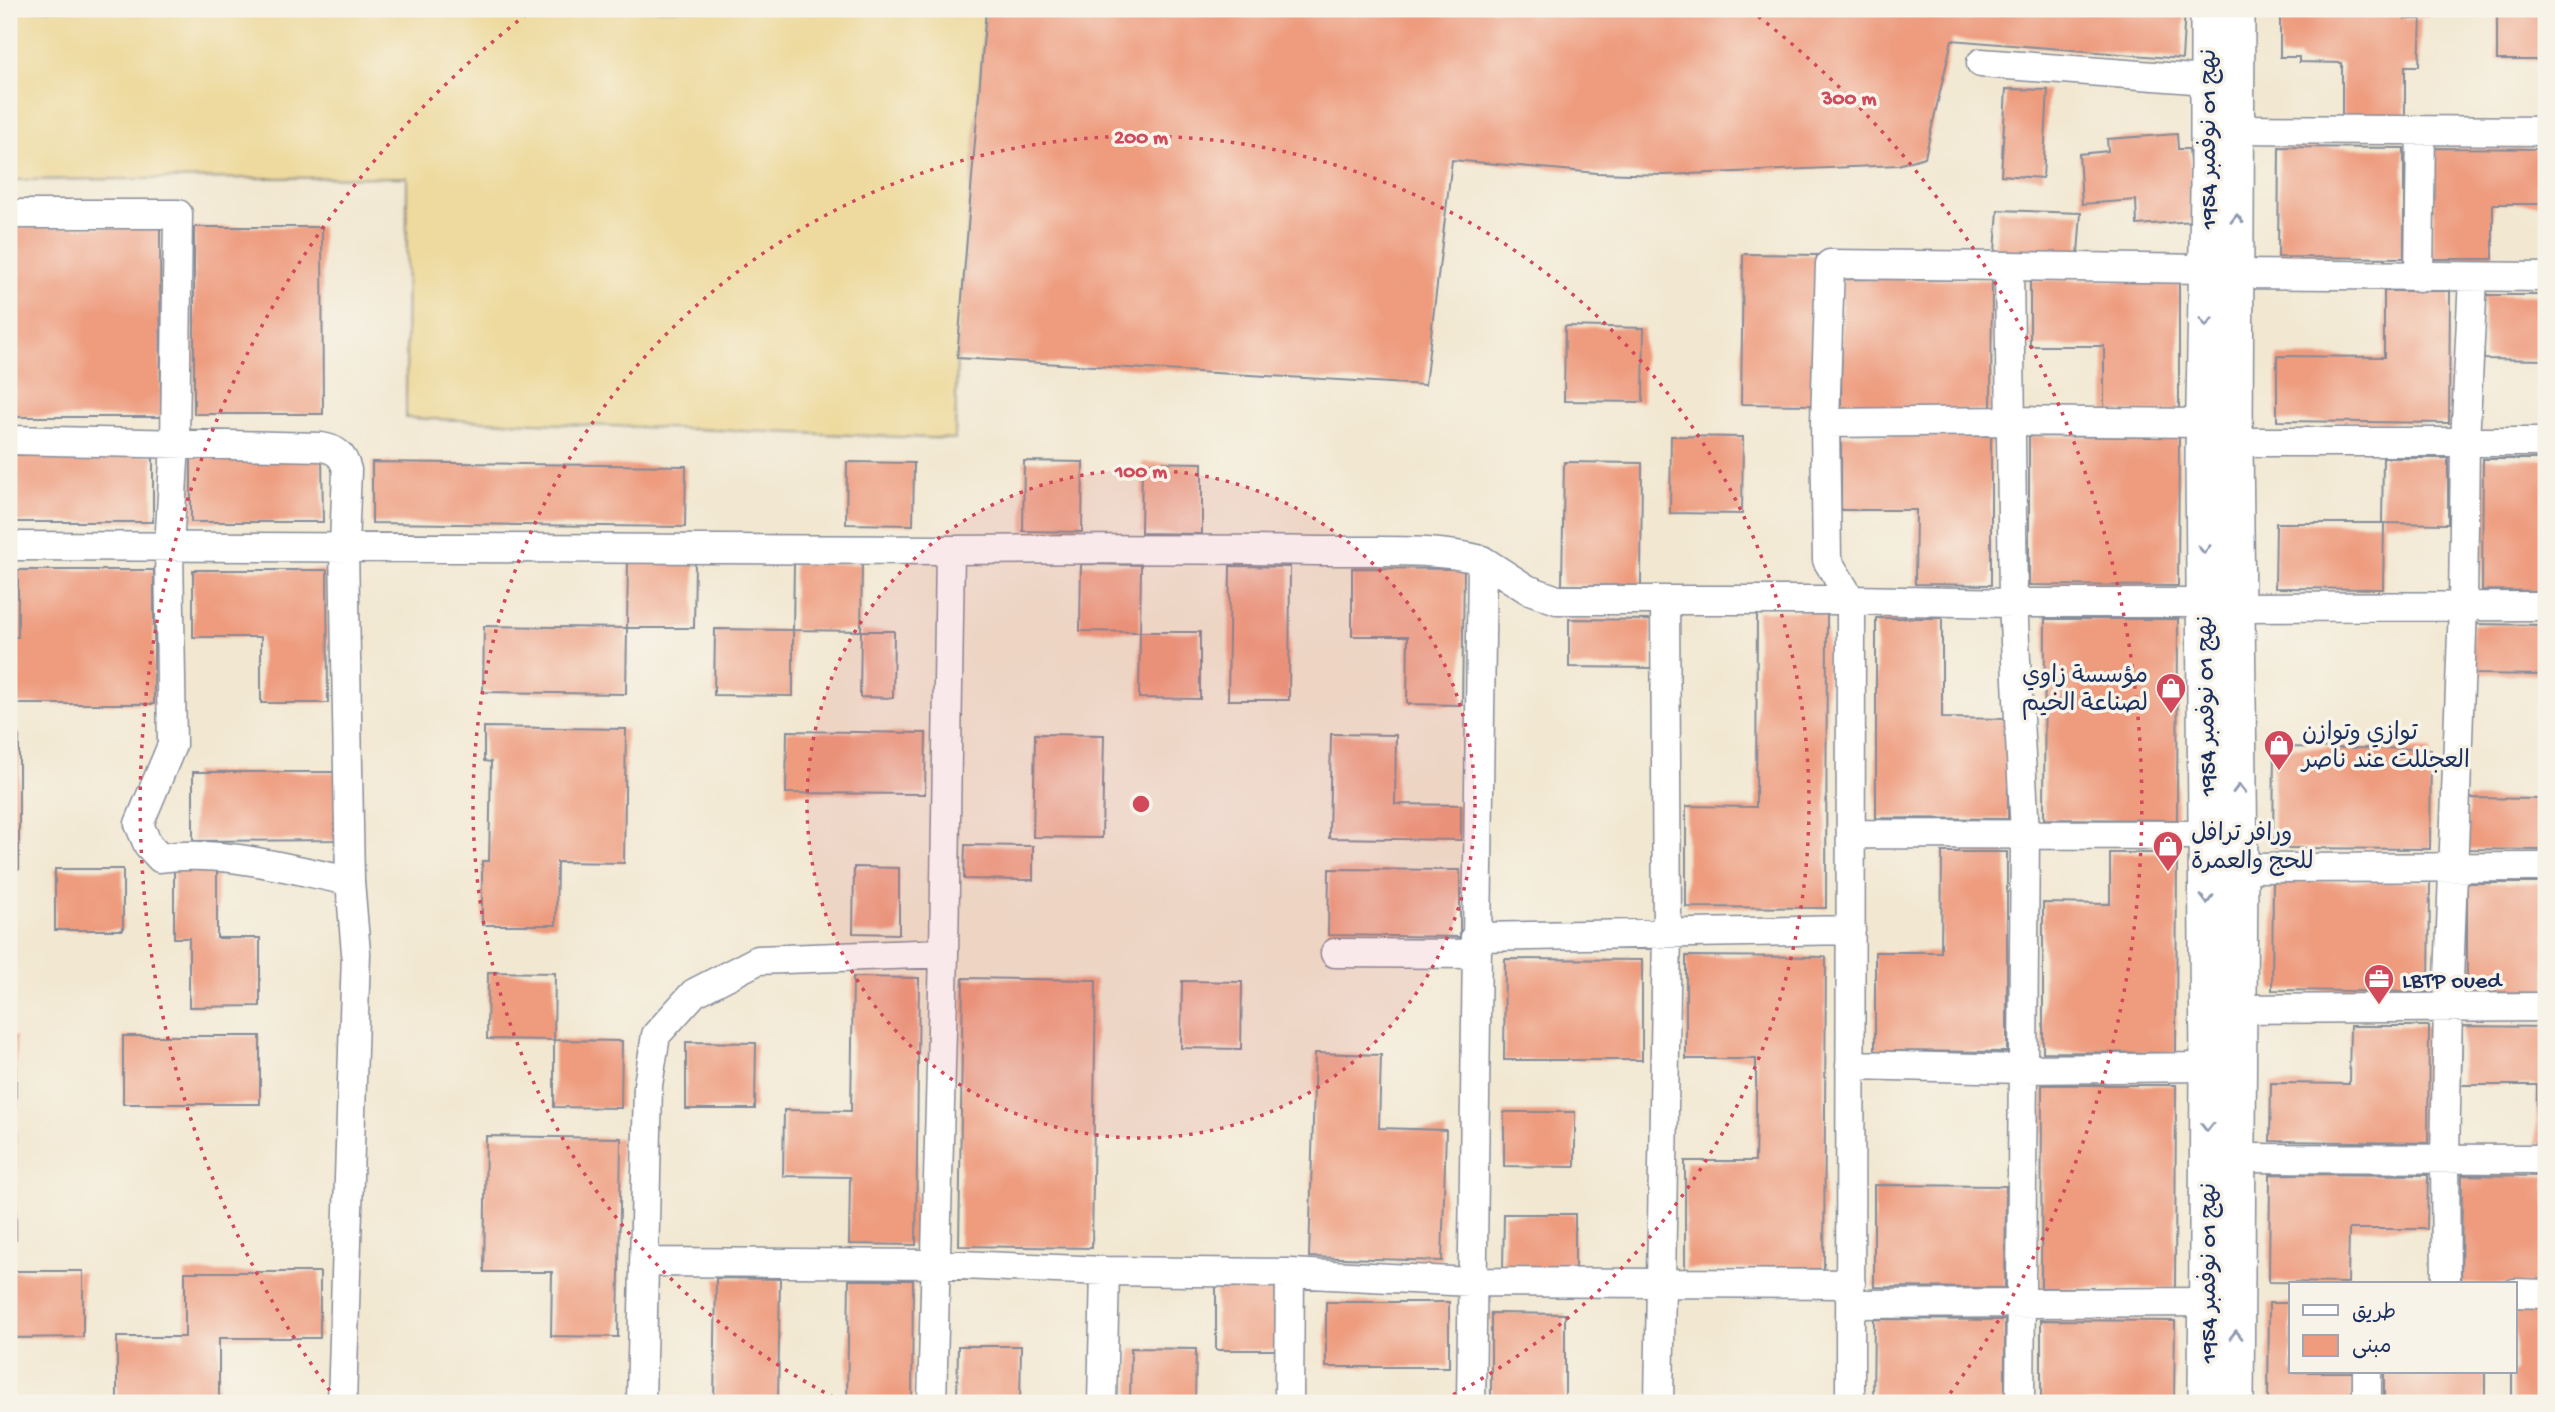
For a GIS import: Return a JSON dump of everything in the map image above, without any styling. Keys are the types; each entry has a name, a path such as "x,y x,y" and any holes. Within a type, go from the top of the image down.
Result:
{"main road":[{"name":"نهج 01 نوفمبر 1954","path":"2206,1403 2206,835 2220,605 2235,442 2207,80 2208,9"},
{"name":"نهج 01 نوفمبر 1954","path":"2236,1403 2240,868 2204,423 2237,129 2237,9"}],"street":[{"path":"1981,63 2207,80"},
{"path":"2237,129 2546,131"},
{"path":"2419,277 2421,131"},
{"path":"9,214 178,214 175,444 169,547 172,745 139,824 148,845 160,858 188,854 237,859 350,881"},
{"path":"1850,1403 1851,600 1827,560 1825,423 1830,264 2473,278 2546,277"},
{"path":"2010,266 2014,603 2025,834 2020,1403"},
{"path":"2446,1282 2445,1158 2451,868 2463,607 2465,442 2473,278"},
{"path":"1825,423 2204,423"},
{"path":"9,440 321,447 339,453 345,461 350,881 356,953 342,1403"},
{"path":"2235,442 2546,442"},
{"path":"9,546 950,550 1164,548 1367,551 1463,555 1482,560 1527,589 1557,600 1665,601 1706,598 2220,605 2546,606"},
{"path":"932,1403 944,953 950,550"},
{"path":"1471,1403 1482,560"},
{"path":"1659,1403 1667,932 1665,601"},
{"path":"1851,834 2206,835"},
{"path":"2240,868 2546,867"},
{"path":"1335,953 1667,932 1851,930"},
{"path":"641,1403 648,1085 656,1035 694,993 758,960 944,953"},
{"path":"2238,1009 2546,1007"},
{"path":"1850,1065 2023,1069 2208,1067"},
{"path":"2237,1158 2546,1159"},
{"path":"645,1262 937,1264 1105,1271 1290,1273 1471,1282 1661,1283 2021,1302 2207,1302"},
{"path":"1102,1403 1105,1271"},
{"path":"1289,1403 1290,1273"},
{"path":"2516,1293 2546,1294"},
{"path":"2367,1374 2367,1403"}],"sand":[{"path":"9,9 986,9 957,358 955,439 406,418 407,177 9,180"}],"building":[{"path":"986,9 2185,9 2182,59 1952,40 1925,157 1898,165 1664,175 1597,173 1452,160 1425,385 957,358"},
{"path":"2280,9 2428,9 2429,16 2405,17 2421,19 2419,66 2405,66 2405,118 2342,117 2342,63 2299,62 2299,57 2280,57"},
{"path":"2497,9 2546,9 2546,60 2497,60"},
{"path":"2006,89 2048,90 2043,178 2001,175"},
{"path":"2177,134 2178,149 2189,149 2194,221 2137,225 2136,200 2082,204 2079,154 2108,151 2107,139"},
{"path":"2279,147 2404,148 2404,258 2278,257"},
{"path":"2434,148 2546,149 2546,204 2493,204 2493,259 2433,259"},
{"path":"1998,210 2081,213 2078,254 1995,252"},
{"path":"9,227 160,227 161,417 9,417"},
{"path":"194,227 322,227 323,414 194,414"},
{"path":"1743,254 1817,255 1815,405 1741,404"},
{"path":"1842,279 1992,280 1991,411 1841,411"},
{"path":"2030,280 2179,281 2179,412 2104,412 2104,346 2030,346"},
{"path":"2384,291 2450,291 2449,423 2277,421 2277,356 2384,357"},
{"path":"2484,295 2546,295 2546,360 2484,359"},
{"path":"1565,326 1644,328 1643,402 1564,401"},
{"path":"1841,435 1991,436 1991,585 1915,584 1916,510 1841,510"},
{"path":"1671,436 1743,437 1742,514 1670,513"},
{"path":"2029,436 2179,437 2178,586 2029,585"},
{"path":"9,455 153,455 153,522 9,522"},
{"path":"191,455 322,455 323,522 191,522"},
{"path":"2383,458 2448,458 2448,524 2382,523"},
{"path":"2483,459 2546,459 2546,591 2482,590"},
{"path":"1024,461 1083,462 1082,532 1023,531"},
{"path":"372,462 686,466 685,527 372,523"},
{"path":"847,462 914,463 913,525 846,524"},
{"path":"1142,462 1202,463 1202,534 1141,533"},
{"path":"1564,462 1642,463 1641,586 1562,585"},
{"path":"2276,523 2384,523 2383,589 2275,588"},
{"path":"628,561 695,562 694,628 627,628"},
{"path":"794,563 862,564 861,631 793,630"},
{"path":"1081,564 1141,565 1140,632 1080,631"},
{"path":"1230,566 1290,567 1289,700 1228,700"},
{"path":"1352,568 1464,569 1462,705 1407,704 1408,636 1352,636"},
{"path":"18,570 154,570 154,704 9,704 9,637 18,637"},
{"path":"193,570 327,570 328,703 261,703 261,637 193,637"},
{"path":"1757,611 1827,611 1826,908 1686,907 1686,806 1756,807"},
{"path":"1876,618 1942,618 1942,718 2008,719 2008,819 1876,818"},
{"path":"1569,619 1652,620 1651,668 1569,667"},
{"path":"2045,619 2178,619 2177,820 2044,819"},
{"path":"2472,624 2545,625 2545,675 2471,674"},
{"path":"484,626 627,628 626,694 483,692"},
{"path":"715,629 793,630 793,696 714,695"},
{"path":"861,631 894,631 893,698 860,697"},
{"path":"1140,632 1200,632 1200,699 1139,698"},
{"path":"484,727 626,729 624,863 557,862 556,925 482,925 482,861 489,861 491,762 484,761"},
{"path":"787,731 926,733 925,794 786,793"},
{"path":"1035,734 1104,735 1102,838 1033,837"},
{"path":"1331,734 1396,735 1395,804 1461,805 1461,840 1329,838"},
{"path":"9,736 19,736 19,869 9,869"},
{"path":"2274,747 2431,749 2430,849 2273,848"},
{"path":"193,772 339,772 339,840 193,841"},
{"path":"2468,798 2540,799 2540,850 2468,849"},
{"path":"965,845 1033,846 1033,880 964,879"},
{"path":"1942,852 2007,852 2007,1052 1875,1051 1875,952 1941,952"},
{"path":"2110,853 2177,853 2176,1053 2043,1052 2043,903 2110,904"},
{"path":"854,867 899,868 899,934 853,933"},
{"path":"55,869 123,869 123,930 55,930"},
{"path":"174,869 217,869 217,938 260,938 260,1006 189,1007 189,938 174,938"},
{"path":"1329,869 1460,870 1460,937 1328,935"},
{"path":"2273,881 2430,882 2429,992 2272,990"},
{"path":"2467,883 2546,883 2546,993 2467,992"},
{"path":"1686,956 1826,957 1824,1269 1685,1269 1685,1161 1755,1161 1756,1113 1756,1059 1686,1059"},
{"path":"1505,959 1642,960 1642,1060 1504,1060"},
{"path":"488,972 555,973 554,1040 487,1039"},
{"path":"853,977 919,978 916,1245 849,1244 850,1177 783,1176 784,1110 851,1111"},
{"path":"963,978 1096,980 1092,1248 959,1246"},
{"path":"1182,981 1242,982 1241,1049 1181,1048"},
{"path":"2350,1026 2429,1026 2428,1143 2270,1141 2271,1083 2349,1084"},
{"path":"2462,1026 2546,1027 2546,1144 2536,1144 2537,1085 2461,1085"},
{"path":"9,1036 16,1036 16,1240 9,1240"},
{"path":"123,1036 260,1036 260,1104 123,1104"},
{"path":"554,1040 622,1041 621,1108 554,1107"},
{"path":"686,1042 756,1043 755,1109 686,1109"},
{"path":"1315,1053 1381,1055 1379,1128 1446,1130 1442,1261 1309,1257"},
{"path":"2042,1085 2176,1085 2175,1288 2041,1288"},
{"path":"1504,1112 1575,1112 1575,1167 1504,1166"},
{"path":"486,1136 621,1138 618,1337 551,1336 552,1272 484,1272"},
{"path":"2270,1174 2428,1175 2427,1229 2349,1229 2348,1282 2269,1282"},
{"path":"2462,1175 2546,1176 2546,1285 2461,1282"},
{"path":"1874,1185 2006,1186 2005,1288 1874,1287"},
{"path":"1504,1214 1575,1214 1575,1269 1503,1269"},
{"path":"9,1271 83,1271 83,1337 9,1338"},
{"path":"185,1272 320,1272 320,1338 219,1338 219,1403 117,1403 117,1337 185,1337"},
{"path":"716,1278 780,1279 778,1403 714,1403"},
{"path":"849,1280 913,1280 912,1403 847,1403"},
{"path":"1216,1284 1276,1285 1275,1350 1216,1350"},
{"path":"1326,1302 1449,1302 1449,1367 1326,1367"},
{"path":"2269,1303 2289,1303 2289,1374 2353,1374 2352,1403 2268,1403"},
{"path":"2516,1305 2546,1305 2546,1403 2512,1403 2512,1374 2516,1374"},
{"path":"1491,1313 1565,1314 1565,1403 1491,1403"},
{"path":"1874,1319 2005,1320 2005,1403 1873,1403"},
{"path":"2041,1320 2175,1321 2174,1403 2041,1403"},
{"path":"958,1346 1021,1346 1020,1403 957,1403"},
{"path":"1131,1348 1196,1349 1195,1403 1130,1403"},
{"path":"2384,1374 2485,1374 2485,1403 2384,1403"}],"place":[{"name":"مؤسسة زاوي لصناعة الخيم","path":"2171,715"},
{"name":"توازي وتوازن العجللت عند ناصر","path":"2279,772"},
{"name":"ورافر ترافل للحج والعمرة","path":"2168,873"},
{"name":"LBTP oued","path":"2379,1006"}]}
